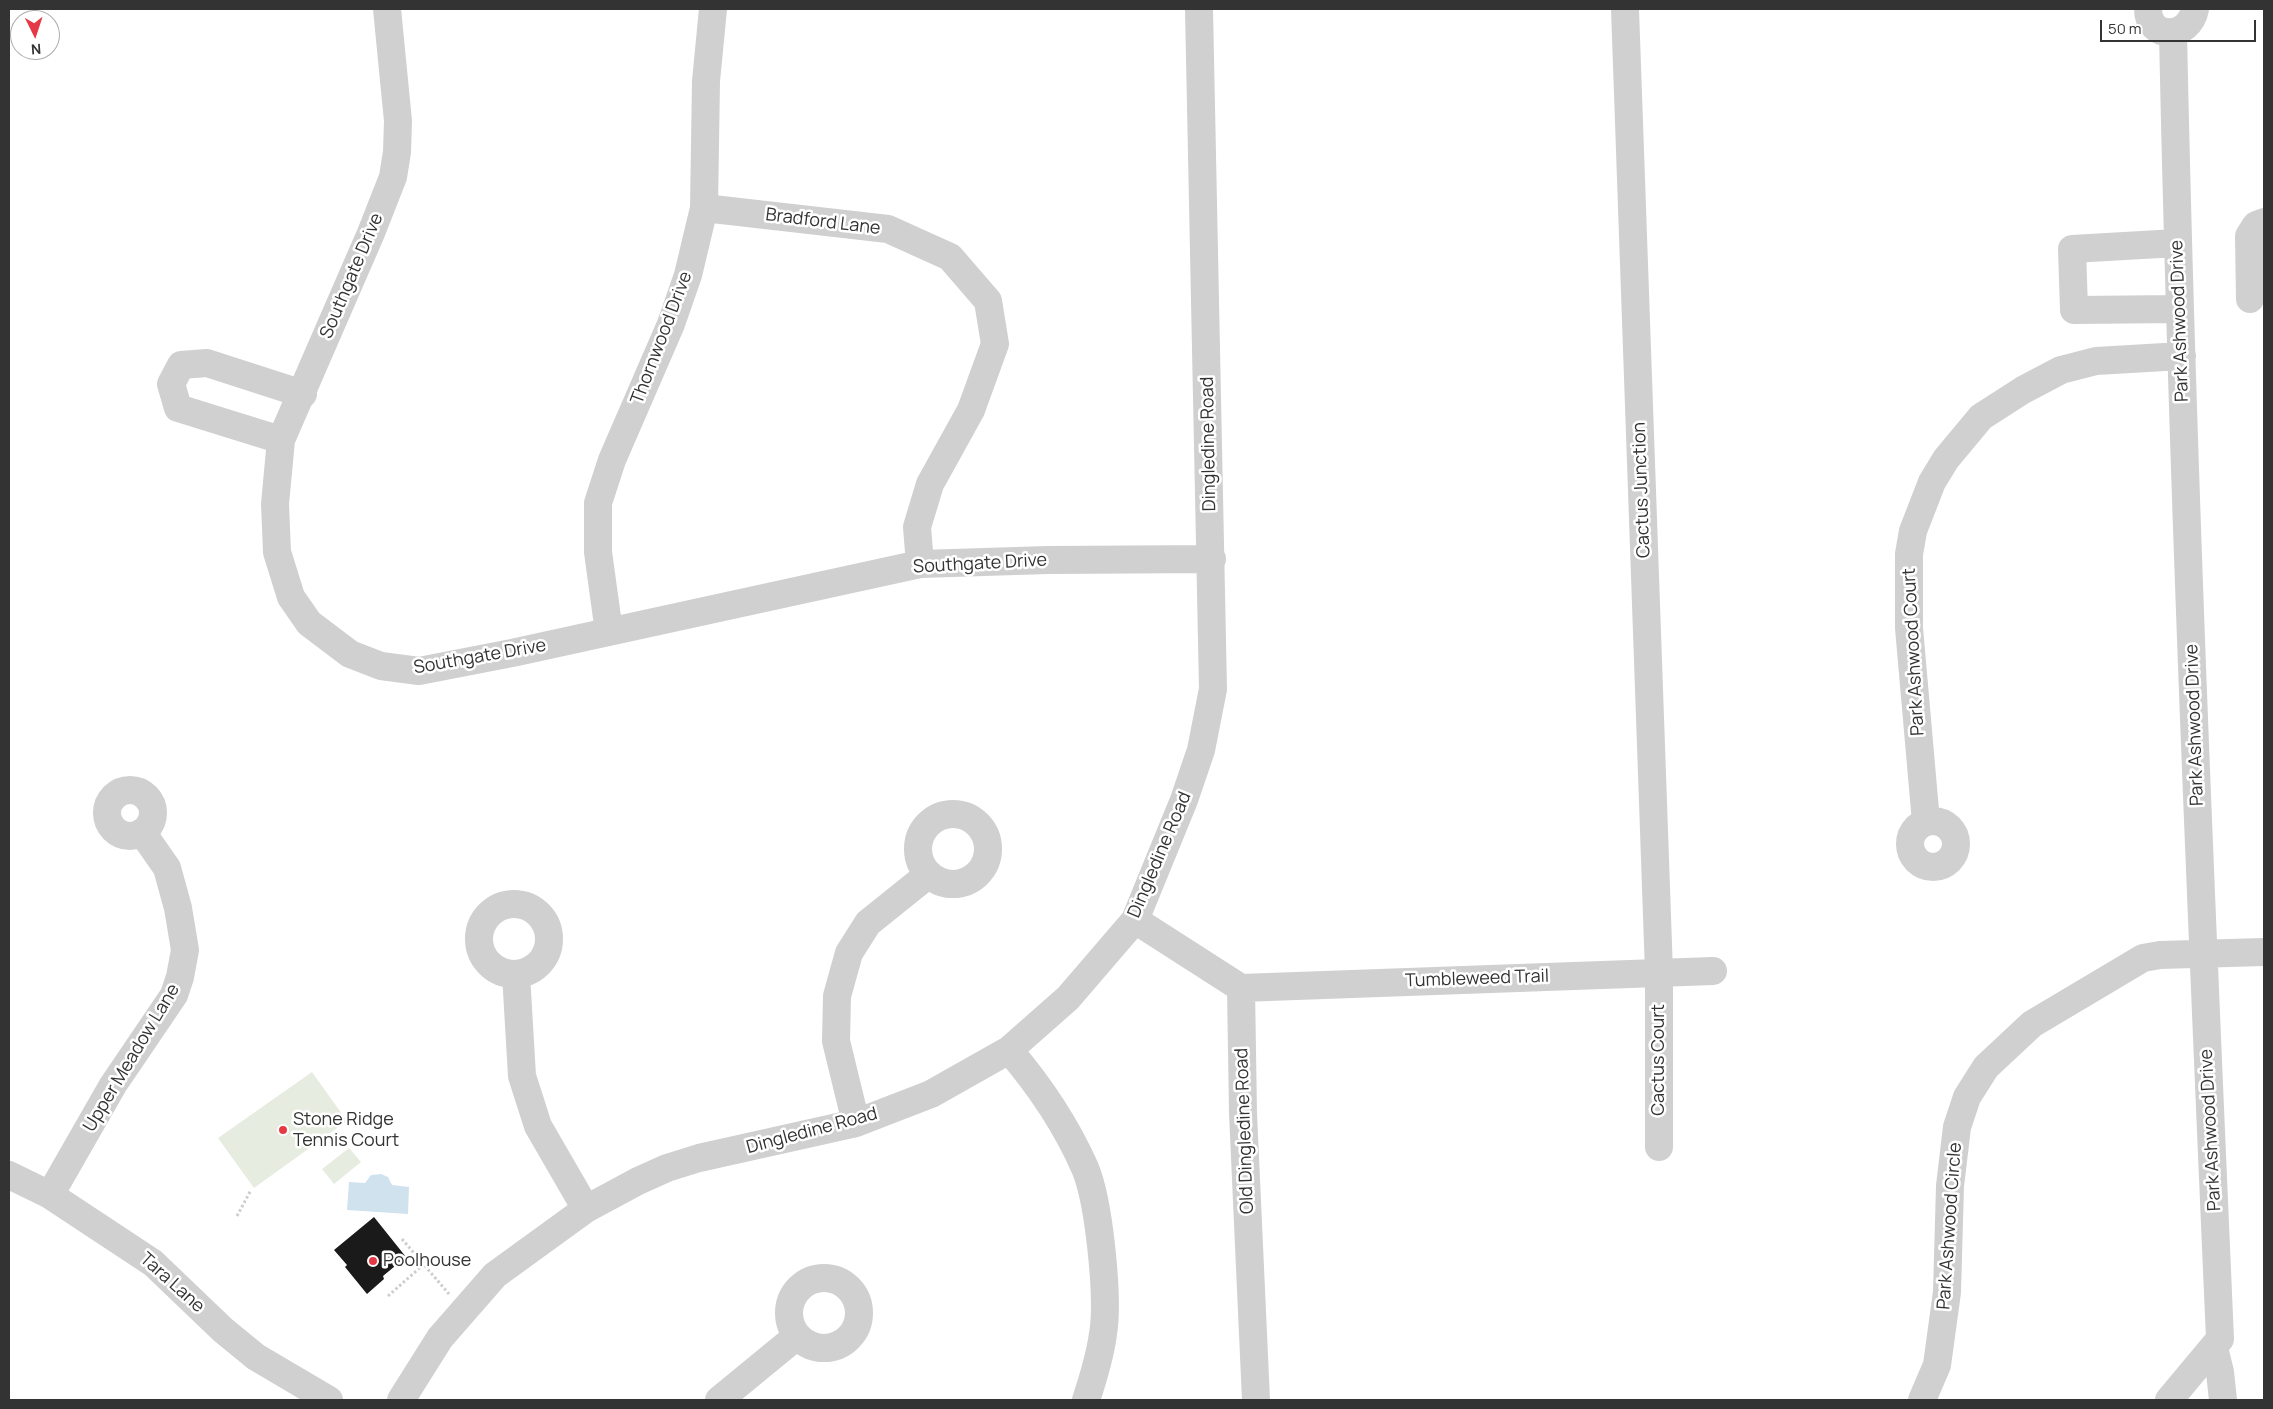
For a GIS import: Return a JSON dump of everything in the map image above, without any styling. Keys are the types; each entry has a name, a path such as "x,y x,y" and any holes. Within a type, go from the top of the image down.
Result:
{"street":[{"name":"Southgate Drive","path":"387,9 398,121 397,152 393,178 303,394 281,440 275,504 276,552 291,597 309,623 350,654 381,666 419,671 609,632 920,564 1048,560 1212,559"},
{"name":"Thornwood Drive","path":"609,632 598,552 598,503 612,460 671,324 688,275 704,208 706,81 713,9"},
{"name":"Dingledine Road","path":"401,1400 440,1338 495,1275 586,1209 667,1168 699,1158 856,1123 931,1094 1009,1050 1068,998 1135,920 1184,800 1201,750 1213,689 1212,559 1199,9"},
{"name":"Cactus Junction","path":"1625,9 1659,972"},
{"path":"2148,9 2150,20 2155,26 2162,31 2173,32 2184,28 2190,23 2195,9"},
{"name":"Park Ashwood Drive","path":"2173,32 2180,309 2203,953 2220,1339 2214,1348"},
{"name":"Bradford Lane","path":"704,208 888,229 950,257 988,301 995,344 970,410 930,484 917,527 920,564"},
{"path":"2250,299 2249,236 2256,225 2264,222"},
{"path":"2178,243 2072,249 2074,310 2180,309"},
{"name":"Park Ashwood Court","path":"1926,822 1909,628 1909,554 1913,532 1932,482 1946,459 1981,418 2023,390 2061,370 2096,361 2182,356"},
{"path":"281,440 178,408 171,384 181,364 207,363 303,394"},
{"name":"Upper Meadow Lane","path":"50,1195 114,1085 174,995 180,977 185,950 178,908 167,868 142,832"},
{"path":"856,1123 836,1041 837,996 849,952 868,923 929,874"},
{"path":"1135,920 1241,988"},
{"path":"2203,953 2264,952"},
{"name":"Park Ashwood Circle","path":"1922,1400 1937,1365 1947,1292 1950,1186 1957,1127 1967,1097 1976,1082 1986,1067 2032,1024 2126,967 2143,958 2160,955 2203,953"},
{"name":"Tumbleweed Trail","path":"1241,988 1713,971"},
{"name":"Cactus Court","path":"1659,972 1659,1148"},
{"path":"516,974 522,1076 538,1126 586,1209"},
{"name":"Old Dingledine Road","path":"1241,988 1244,1113 1256,1400"},
{"path":"1009,1050 1032,1077 1059,1118 1085,1169 1094,1203 1105,1299 1104,1333 1086,1400"},
{"name":"Tara Lane","path":"9,1174 50,1195 153,1263 223,1330 256,1357 329,1400"},
{"path":"719,1400 797,1336"},
{"path":"2169,1400 2192,1370 2214,1348"},
{"path":"2214,1348 2220,1372 2223,1400"}],"path":[{"path":"236,1216 251,1190"},
{"path":"402,1239 453,1298"},
{"path":"388,1296 423,1265"}],"shaded area":[{"name":"Stone Ridge Tennis Court","path":"312,1072 347,1121 254,1188 218,1138"},
{"path":"349,1148 361,1162 334,1184 322,1169"}],"water":[{"path":"381,1174 388,1177 392,1185 409,1187 408,1214 347,1210 349,1182 365,1183 371,1175"}],"building":[{"name":"Poolhouse","path":"374,1217 406,1257 383,1276 384,1279 367,1294 334,1250"}],"place":[{"name":"Stone Ridge Tennis Court","path":"283,1130"},
{"name":"Poolhouse","path":"373,1261"}]}
